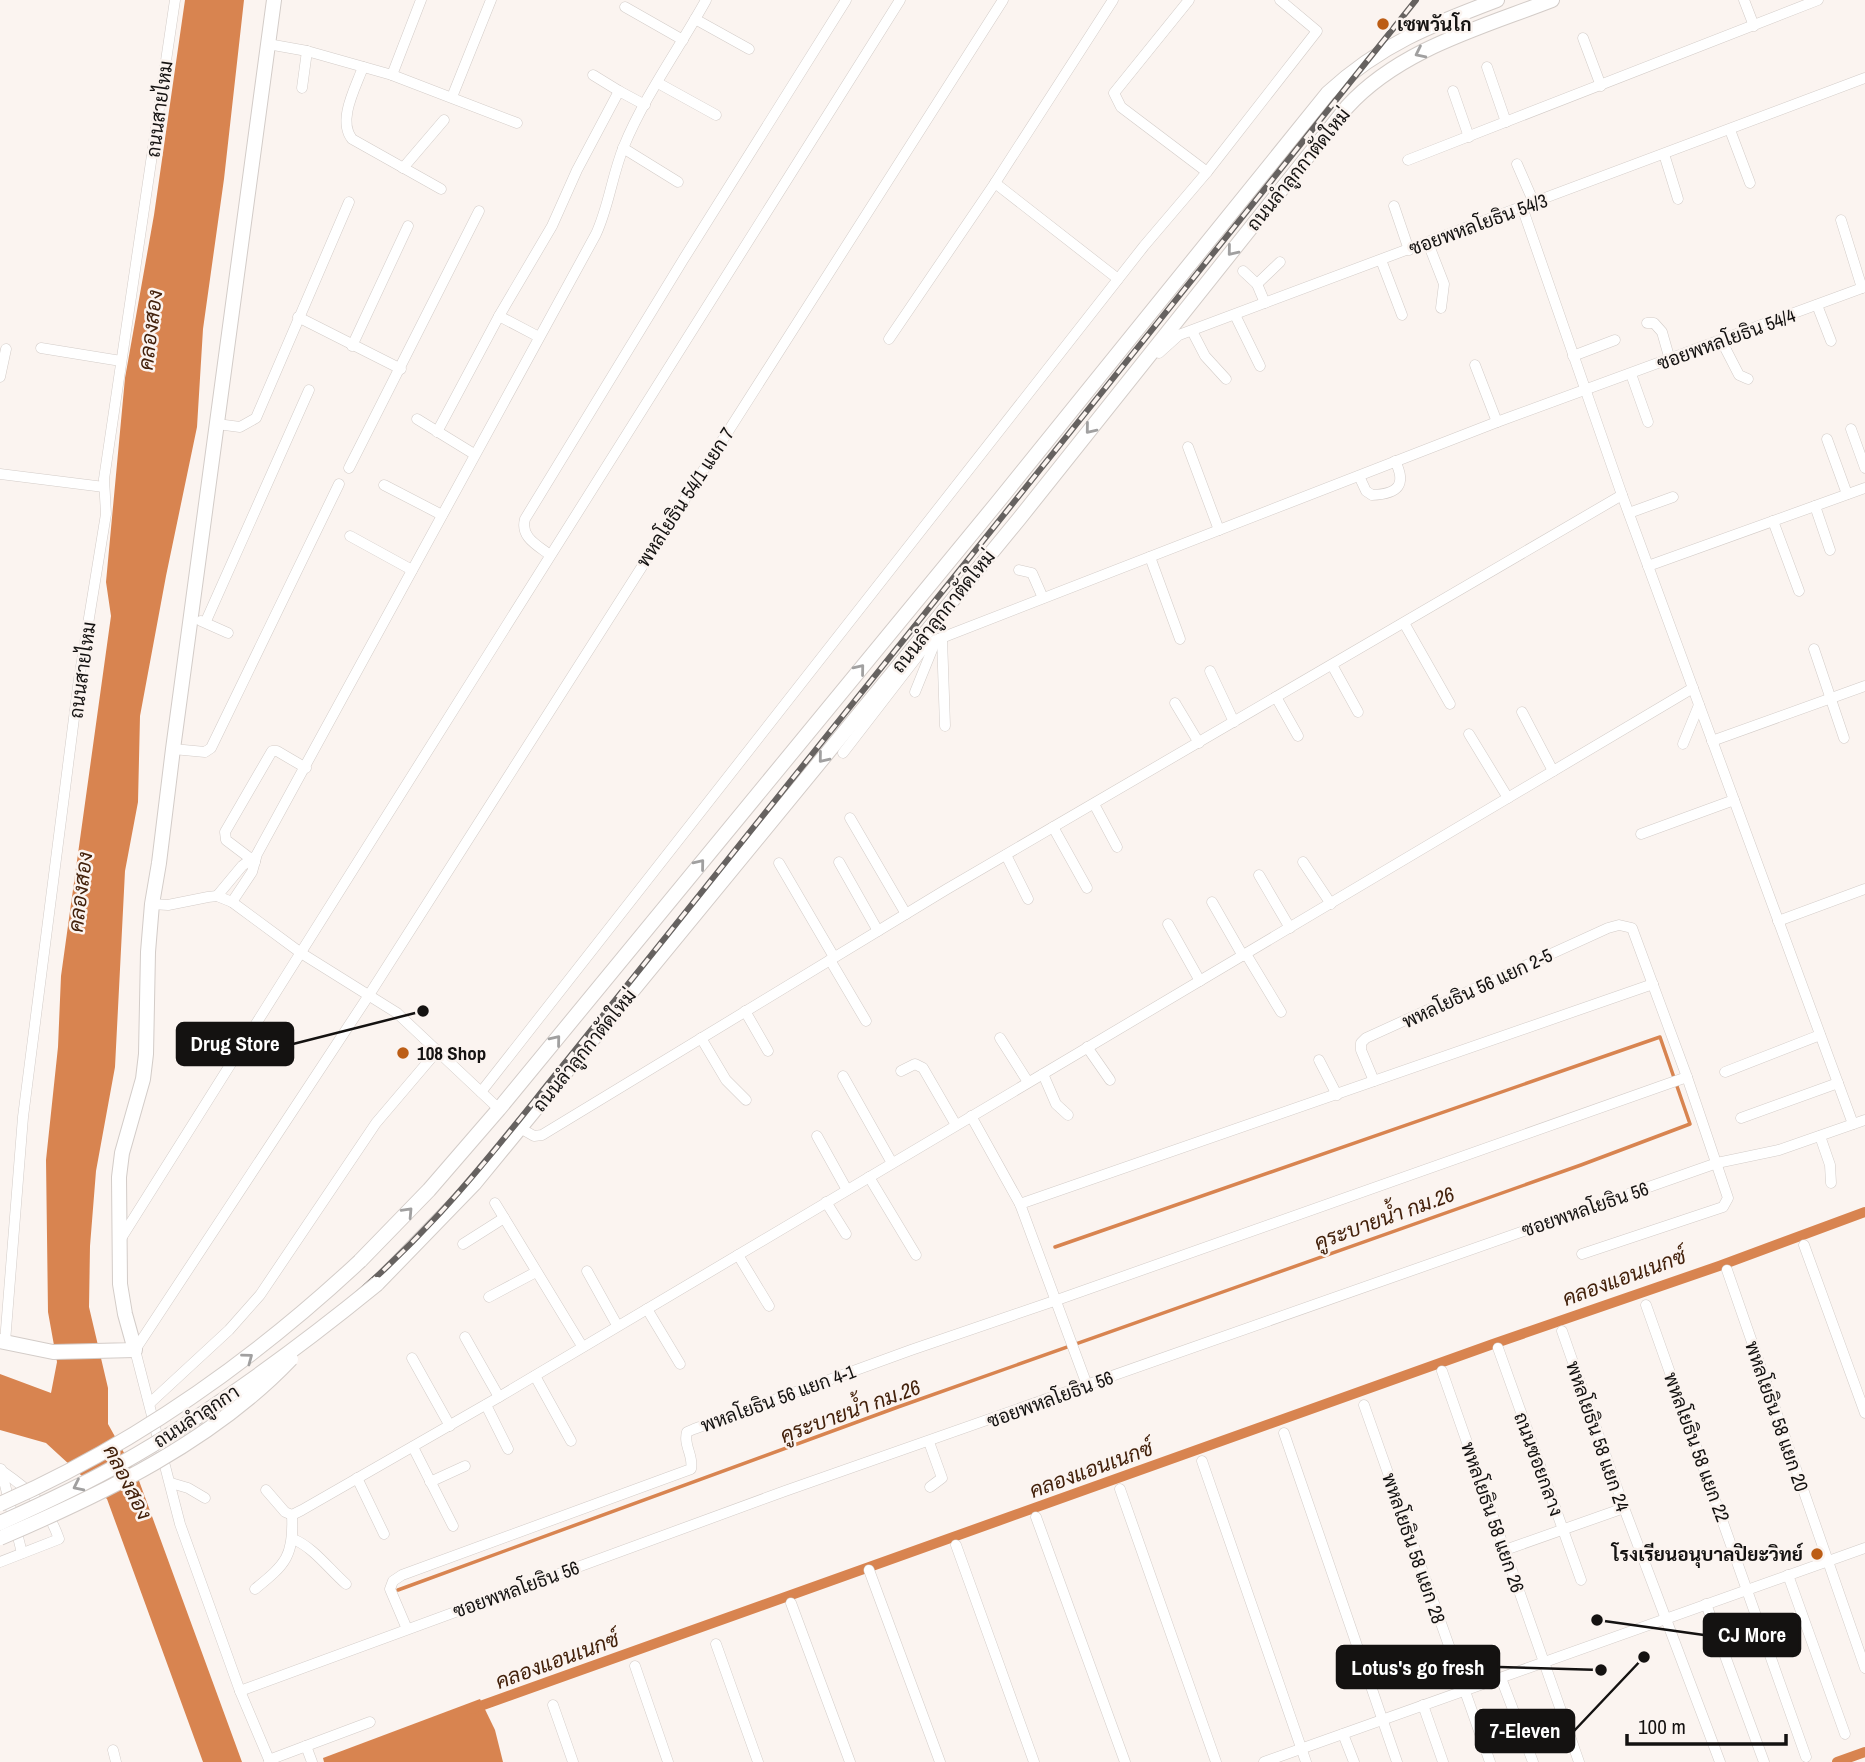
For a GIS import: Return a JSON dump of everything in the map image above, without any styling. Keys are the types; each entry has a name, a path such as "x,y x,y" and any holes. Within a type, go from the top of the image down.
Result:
{"main road":[{"path":"2,1342 53,1352 135,1350 120,1284 119,1177 122,1153 143,1079 152,904 274,0"},
{"name":"ถนนลำลูกกาตัดใหม่","path":"360,1261 421,1198 499,1109 997,503 1328,93 1388,47 1431,25 1497,0"},
{"name":"ถนนลำลูกกาตัดใหม่","path":"377,1284 460,1199 520,1128 1019,519 1347,107 1367,86 1416,54 1552,0"},
{"path":"997,503 1019,519"},
{"name":"ถนนลำลูกกา","path":"0,1504 101,1454 197,1395 263,1346 360,1261"},
{"name":"ถนนลำลูกกา","path":"0,1523 89,1481 146,1449 225,1398 311,1337 377,1284"},
{"path":"0,1538 62,1511 180,1446 262,1387 311,1337"}],"street":[{"name":"ถนนสายไหม","path":"2,1342 23,1116 79,679 106,513 104,479 175,0"},
{"path":"392,75 421,0"},
{"path":"452,97 491,0"},
{"path":"232,902 252,872 255,858 600,224 623,148 706,0"},
{"path":"550,555 526,536 522,527 524,519 846,0"},
{"path":"120,1240 900,0"},
{"name":"พหลโยธิน 54/1 แยก 7","path":"135,1350 369,995 1003,0"},
{"path":"889,339 995,183 1113,0"},
{"path":"1189,0 1114,93 1121,107 1207,172"},
{"path":"481,1092 1118,279 1207,172 1317,31 1280,0"},
{"path":"1744,0 1754,26"},
{"path":"1408,160 1818,0"},
{"path":"625,7 683,40"},
{"path":"695,19 749,49"},
{"path":"1583,38 1601,86"},
{"path":"268,44 307,51 392,75 517,123"},
{"path":"302,88 307,51"},
{"path":"1487,66 1506,122"},
{"path":"363,67 346,118 347,132 352,139 441,189"},
{"path":"593,75 645,105"},
{"name":"ซอยพหลโยธิน 54/3","path":"1115,404 1164,347 1179,335 1865,78"},
{"path":"658,83 716,115"},
{"path":"437,432 499,316 552,226 569,185 620,91"},
{"path":"1453,91 1469,137"},
{"path":"402,168 444,120"},
{"path":"1730,130 1751,183"},
{"path":"623,148 678,182"},
{"path":"1664,154 1678,199"},
{"path":"1517,164 1534,203"},
{"path":"995,183 1118,279"},
{"path":"217,424 240,427 256,418 349,202"},
{"path":"1394,206 1409,250"},
{"path":"1522,207 1622,495 1853,1124"},
{"path":"349,468 479,211"},
{"path":"1841,220 1863,287"},
{"path":"352,345 408,226"},
{"path":"1428,243 1444,284 1441,308"},
{"path":"1381,260 1402,315"},
{"path":"1257,284 1280,262"},
{"path":"1243,271 1257,284 1265,303"},
{"name":"ซอยพหลโยธิน 54/4","path":"939,639 1497,422 1863,287"},
{"path":"1817,305 1831,341"},
{"path":"1235,315 1260,366"},
{"path":"499,316 539,337"},
{"path":"298,317 401,369"},
{"path":"1647,323 1654,323 1662,331 1670,360"},
{"path":"1192,331 1205,356 1226,379"},
{"path":"1573,356 1615,340"},
{"path":"1721,340 1740,375 1748,379"},
{"path":"41,348 121,361"},
{"path":"0,377 6,349"},
{"path":"1475,365 1497,422"},
{"path":"1631,374 1648,422"},
{"path":"206,621 309,390"},
{"path":"417,419 474,454"},
{"path":"1851,429 1865,468"},
{"path":"1826,439 1847,494"},
{"path":"1188,447 1219,530"},
{"path":"1359,476 1366,491 1372,495 1394,490 1400,485 1402,478 1395,461"},
{"path":"0,474 104,487"},
{"path":"173,749 205,752 211,748 339,484"},
{"path":"384,485 442,515"},
{"path":"1648,566 1847,494 1863,493"},
{"path":"520,1128 534,1136 542,1135 906,914 1622,495"},
{"path":"1629,513 1674,497"},
{"path":"1815,506 1830,550"},
{"path":"1773,521 1799,591"},
{"path":"350,536 412,570"},
{"path":"1150,557 1180,639"},
{"path":"1019,570 1032,573 1043,598"},
{"path":"190,619 206,621 228,633"},
{"path":"1404,623 1450,704"},
{"path":"915,692 939,639"},
{"path":"939,639 945,726"},
{"path":"843,753 924,648 939,639"},
{"path":"1814,649 1844,737"},
{"path":"1332,665 1358,712"},
{"path":"1210,671 1234,722"},
{"path":"1712,741 1865,686"},
{"path":"292,1515 486,1405 1693,688"},
{"path":"1276,697 1298,736"},
{"path":"1175,704 1199,743"},
{"path":"1683,744 1699,705"},
{"path":"1522,712 1553,771"},
{"path":"1469,734 1508,799"},
{"path":"255,858 226,840 225,832 269,754 277,751 306,768"},
{"path":"1641,834 1734,800"},
{"path":"1094,804 1117,847"},
{"path":"850,817 906,914"},
{"path":"1053,827 1087,888"},
{"path":"1006,855 1028,899"},
{"path":"217,896 242,866 255,858"},
{"path":"839,862 878,931"},
{"path":"1304,862 1331,904"},
{"path":"779,863 866,1021"},
{"path":"1259,874 1290,928"},
{"path":"1778,920 1865,889"},
{"path":"152,904 168,905 217,896 232,902 301,953 397,1013 499,1109"},
{"path":"1212,902 1281,1012"},
{"path":"1168,925 1200,981"},
{"name":"พหลโยธิน 56 แยก 2-5","path":"1374,1081 1361,1050 1361,1043 1366,1038 1608,928 1619,925 1632,928 1653,985"},
{"path":"1020,1204 1653,985 1679,1080 1717,1163 1728,1202 1723,1207 1583,1254"},
{"path":"745,1011 768,1051"},
{"path":"1725,1072 1820,1035"},
{"path":"701,1038 726,1080 746,1100"},
{"path":"1000,1038 1028,1083"},
{"path":"1087,1047 1110,1080"},
{"path":"150,1403 229,1330 260,1295 376,1123 438,1050"},
{"path":"1319,1060 1337,1095"},
{"path":"901,1071 915,1064 923,1068 956,1125"},
{"path":"1043,1074 1056,1104 1068,1115"},
{"path":"843,1076 892,1163"},
{"path":"1057,1300 1679,1080"},
{"path":"1741,1118 1838,1083"},
{"path":"971,1116 1020,1204 1087,1385"},
{"name":"ซอยพหลโยธิน 56","path":"240,1691 785,1492 1717,1163 1779,1150 1865,1120"},
{"path":"817,1136 847,1190"},
{"path":"1820,1136 1832,1172 1831,1183"},
{"path":"869,1177 916,1255"},
{"path":"826,1202 846,1234"},
{"path":"495,1203 582,1346"},
{"path":"463,1244 504,1218"},
{"path":"1804,1245 1865,1413"},
{"path":"738,1255 769,1307"},
{"name":"พหลโยธิน 58 แยก 20","path":"1727,1270 1865,1668"},
{"path":"587,1271 617,1325"},
{"path":"489,1297 536,1272"},
{"name":"พหลโยธิน 56 แยก 4-1","path":"407,1629 390,1589 393,1581 402,1575 691,1469 692,1462 685,1439 687,1432 694,1429 1057,1300"},
{"name":"พหลโยธิน 58 แยก 22","path":"1646,1305 1806,1757"},
{"path":"647,1308 680,1364"},
{"name":"พหลโยธิน 58 แยก 24","path":"1562,1331 1624,1508 1720,1762"},
{"path":"464,1337 499,1397"},
{"name":"ถนนซอยกลาง","path":"1498,1348 1581,1580"},
{"path":"135,1350 180,1524 240,1691 270,1761 370,1722"},
{"path":"412,1358 450,1426"},
{"name":"พหลโยธิน 58 แยก 26","path":"1442,1371 1580,1762"},
{"path":"535,1376 571,1441"},
{"path":"486,1405 508,1450"},
{"name":"พหลโยธิน 58 แยก 28","path":"1364,1405 1490,1762"},
{"path":"1284,1433 1397,1762"},
{"path":"929,1442 942,1478 930,1488"},
{"path":"413,1447 453,1526"},
{"path":"1202,1461 1306,1762"},
{"path":"430,1482 465,1466"},
{"path":"1,1469 22,1553"},
{"path":"0,1562 59,1539 44,1506 23,1485 1,1469"},
{"path":"357,1478 384,1534"},
{"path":"171,1483 188,1488 205,1498"},
{"path":"1121,1489 1216,1762"},
{"path":"266,1490 285,1512 292,1515"},
{"path":"1505,1550 1624,1508"},
{"path":"255,1589 279,1570 293,1539 292,1515"},
{"path":"1036,1517 1125,1762"},
{"path":"293,1539 312,1550 318,1559 346,1584"},
{"path":"956,1545 1034,1762"},
{"path":"1264,1762 1865,1548"},
{"path":"870,1570 940,1762"},
{"path":"1788,1575 1845,1734"},
{"path":"791,1603 850,1762"},
{"path":"1706,1604 1764,1762"},
{"path":"716,1644 758,1762"},
{"path":"635,1667 668,1762"},
{"path":"1501,1678 1533,1762"},
{"path":"553,1704 573,1762"},
{"path":"1423,1705 1443,1762"},
{"path":"1343,1734 1354,1762"},
{"path":"306,1746 312,1762"},
{"path":"113,1750 116,1762"}],"water":[{"name":"คลองสอง","path":"185,0 244,0 224,179 203,329 197,427 140,716 138,802 125,871 115,1067 96,1171 90,1246 89,1307 108,1388 108,1424 138,1478 242,1762 203,1762 107,1499 46,1443 0,1430 0,1374 51,1393 57,1362 48,1312 46,1160 58,1047 61,976 111,616 106,582 125,378 154,215"},
{"path":"480,1699 495,1730 503,1762 324,1762 323,1758"}],"waterway":[{"name":"คูระบายน้ำ กม.26","path":"398,1590 898,1407 1690,1124 1660,1037 1055,1247"},
{"name":"คลองแอนเนกซ์","path":"472,1709 1865,1212"},
{"name":"คลองแอนเนกซ์","path":"1837,1762 1865,1752"}],"railway":[{"path":"0,1521 121,1461 236,1390 291,1350 343,1307 440,1213 513,1127 1416,0"}],"place":[{"name":"เซพวันโก","path":"1383,24"},
{"name":"Drug Store","path":"423,1011"},
{"name":"108 Shop","path":"403,1053"},
{"name":"โรงเรียนอนุบาลปิยะวิทย์","path":"1817,1554"},
{"name":"CJ More","path":"1597,1620"},
{"name":"7-Eleven","path":"1644,1657"},
{"name":"Lotus's go fresh","path":"1601,1670"}]}
